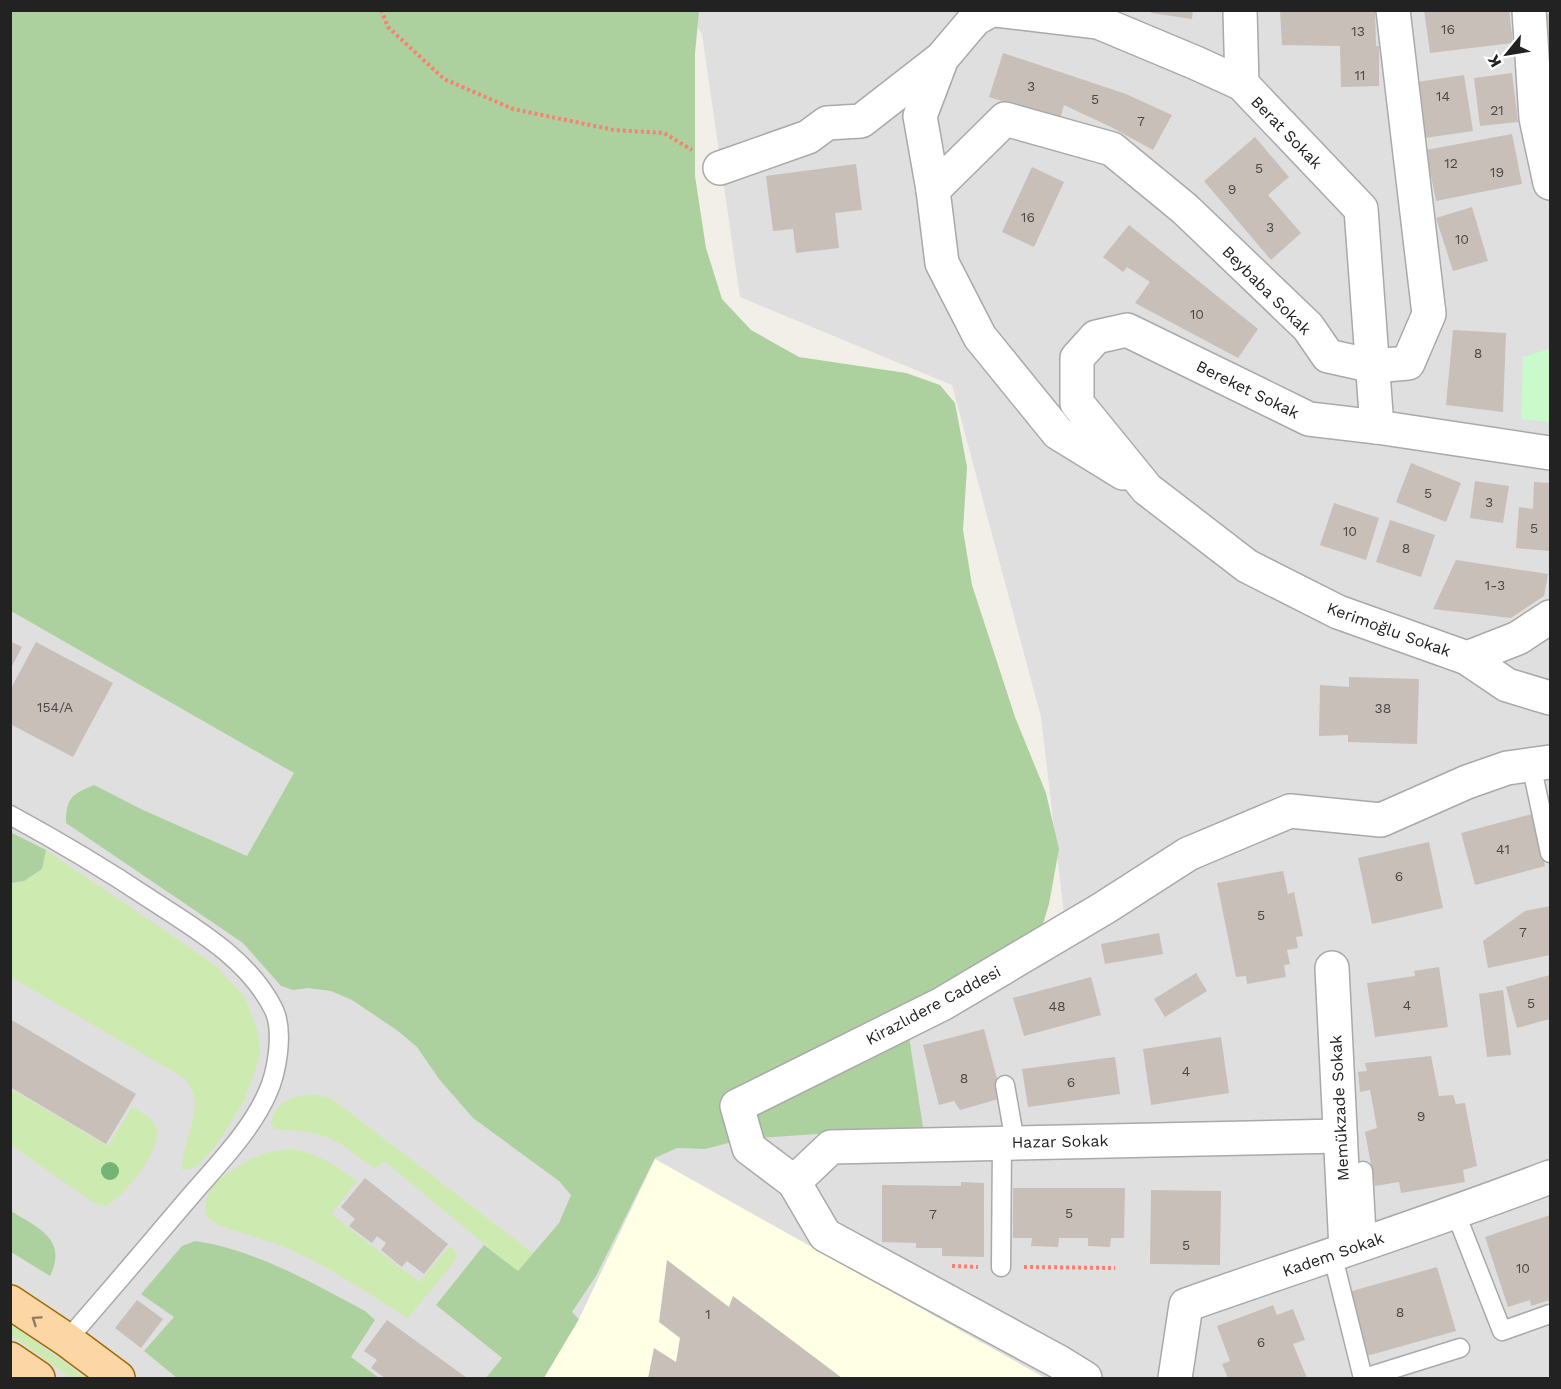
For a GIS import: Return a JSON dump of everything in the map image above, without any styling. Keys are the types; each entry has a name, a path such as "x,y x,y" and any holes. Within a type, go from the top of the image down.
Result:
{"main road":[{"path":"10,1302 118,1378"},
{"path":"10,1359 38,1378"}],"street":[{"name":"Berat Sokak","path":"1147,489 1058,433 980,337 942,263 933,190 920,116 942,58 975,19 994,10 1098,22 1242,84 1361,209 1377,427"},
{"path":"1240,10 1242,84"},
{"name":"Beybaba Sokak","path":"933,190 1005,118 1112,149 1185,209 1226,248 1308,327 1328,356 1373,366 1408,363 1429,314 1393,10"},
{"path":"1529,10 1536,118 1551,183"},
{"path":"720,168 808,137 827,123 861,121 942,58"},
{"name":"Bereket Sokak","path":"1077,403 1077,357 1096,337 1127,330 1309,419 1551,453"},
{"name":"Kerimoğlu Sokak","path":"1077,403 1147,489 1247,566 1338,612 1467,658 1507,686 1551,698"},
{"path":"1467,658 1518,638 1551,617"},
{"name":"Kirazlıdere Caddesi","path":"1085,1378 825,1234 794,1182 749,1148 737,1106 942,1004 1104,908 1188,854 1290,811 1381,820 1467,782 1507,768 1541,763"},
{"name":"Memükzade Sokak","path":"1332,968 1348,1248"},
{"name":"Hazar Sokak","path":"794,1182 831,1147 1340,1136"},
{"name":"Kadem Sokak","path":"1175,1378 1186,1305 1348,1248 1456,1214 1551,1177"}],"lane":[{"path":"1541,763 1551,853"},
{"path":"10,815 85,856 190,925 229,954 257,984 275,1012 279,1043 276,1069 252,1121 67,1340"},
{"path":"1001,1267 1008,1142 1005,1085"},
{"path":"1363,1171 1348,1248 1364,1378 1460,1348"},
{"path":"1456,1214 1502,1331 1551,1314"}],"path":[{"path":"381,10 388,27 444,79 513,110 614,130 664,133 720,168"}],"shaded area":[{"path":"686,11 1550,11 1550,1378 11,1378 10,464 784,1120 1064,914 1041,717 952,385 740,297 702,34"},
{"path":"655,1159 1045,1378 542,1378 579,1319"}],"green space":[{"path":"11,11 699,11 695,54 695,176 706,248 722,299 751,330 799,357 906,373 940,385 955,403 967,467 963,530 972,585 1015,717 1046,793 1059,849 1049,904 1040,934 905,1011 923,1127 744,1139 705,1149 677,1148 655,1158 596,1276 572,1312 579,1319 544,1378 486,1378 502,1358 436,1305 484,1245 518,1271 559,1223 571,1195 559,1181 473,1118 439,1079 417,1047 398,1031 352,1000 331,991 308,988 293,990 281,986 243,943 66,823 69,802 75,794 94,785 143,810 247,856 294,773 11,611"},
{"path":"1550,349 1550,422 1521,419 1523,357"},
{"path":"10,832 46,850 42,869 24,881 11,883"},
{"path":"46,850 215,965 245,997 258,1032 260,1053 255,1071 243,1103 215,1147 195,1168 182,1170 195,1105 194,1096 186,1079 11,977 11,883 24,881 42,869"},
{"path":"11,1089 108,1146 132,1107 155,1125 157,1138 154,1148 140,1172 122,1193 106,1206 94,1203 11,1145"},
{"path":"311,1094 330,1098 344,1108 534,1254 517,1271 385,1162 374,1168 345,1147 321,1135 275,1129 271,1123 280,1105 291,1099"},
{"path":"294,1149 319,1157 357,1181 331,1214 419,1282 451,1245 457,1255 454,1262 408,1318 311,1260 277,1244 230,1229 209,1219 206,1214 207,1197 220,1179 255,1157 273,1151"},
{"path":"11,1211 40,1229 53,1244 55,1263 50,1276 11,1252"},
{"path":"195,1241 218,1245 283,1268 365,1311 375,1320 351,1357 379,1378 177,1378 144,1351 174,1317 141,1294 182,1246"},
{"path":"11,1324 86,1378 71,1378 11,1335"}],"building":[{"path":"1152,10 1193,10 1192,19 1151,13"},
{"path":"1280,10 1375,10 1376,46 1379,46 1379,86 1341,87 1340,46 1282,45"},
{"path":"1424,10 1509,10 1513,43 1430,53"},
{"path":"1550,14 1550,65 1549,65 1544,15"},
{"path":"1003,53 1126,94 1172,115 1153,150 1064,105 1060,119 989,97"},
{"path":"1512,73 1518,122 1480,126 1474,78"},
{"path":"1464,75 1473,131 1425,138 1417,82"},
{"path":"1512,134 1522,184 1436,201 1426,150"},
{"path":"1255,137 1289,177 1268,195 1301,233 1271,260 1204,181"},
{"path":"856,164 862,210 835,213 839,248 796,253 793,229 773,231 766,176"},
{"path":"1032,167 1064,182 1034,247 1002,232"},
{"path":"1472,207 1488,261 1453,271 1436,218"},
{"path":"1129,225 1258,329 1238,358 1135,303 1150,282 1127,267 1123,272 1103,257"},
{"path":"1453,330 1506,333 1503,412 1446,405"},
{"path":"1411,463 1461,483 1446,522 1396,502"},
{"path":"1475,481 1509,486 1503,523 1470,518"},
{"path":"1534,482 1550,483 1550,551 1516,548 1519,507 1533,509"},
{"path":"1334,503 1379,518 1366,560 1320,545"},
{"path":"1390,520 1435,535 1421,577 1376,562"},
{"path":"1456,560 1548,574 1544,596 1511,618 1433,609"},
{"path":"10,641 22,647 10,670"},
{"path":"36,642 113,683 73,757 10,724 10,690"},
{"path":"1349,677 1419,679 1417,744 1348,742 1348,735 1319,736 1320,685 1349,687"},
{"path":"1532,814 1545,866 1475,885 1461,833"},
{"path":"1429,842 1443,908 1372,924 1358,858"},
{"path":"1283,871 1288,894 1294,892 1303,936 1296,937 1298,948 1287,950 1290,964 1284,965 1286,977 1247,984 1246,976 1236,977 1217,883"},
{"path":"1550,906 1550,955 1488,968 1483,941 1525,911"},
{"path":"1159,933 1163,954 1105,964 1101,944"},
{"path":"1439,967 1448,1027 1375,1037 1367,983 1415,976 1414,971"},
{"path":"1196,973 1207,991 1165,1017 1154,999"},
{"path":"1550,975 1550,1019 1517,1028 1506,987"},
{"path":"1091,977 1101,1015 1024,1036 1013,998"},
{"path":"1503,990 1511,1055 1487,1057 1479,994"},
{"path":"10,1019 136,1094 106,1144 10,1087"},
{"path":"984,1029 1002,1098 960,1110 954,1101 939,1105 923,1045"},
{"path":"1221,1037 1229,1093 1151,1105 1143,1049"},
{"path":"1431,1056 1439,1096 1453,1095 1456,1104 1465,1103 1477,1166 1463,1170 1465,1182 1401,1193 1399,1182 1375,1186 1365,1132 1377,1128 1370,1090 1360,1092 1358,1072 1367,1071 1365,1063"},
{"path":"1115,1057 1120,1094 1028,1107 1022,1069"},
{"path":"365,1178 448,1244 424,1274 407,1261 402,1267 381,1250 386,1243 377,1236 372,1243 349,1226 355,1219 341,1207"},
{"path":"961,1182 984,1183 984,1257 942,1256 942,1248 916,1248 916,1243 882,1242 882,1185 961,1186"},
{"path":"1013,1188 1125,1188 1124,1238 1111,1238 1110,1247 1088,1246 1088,1238 1059,1238 1058,1247 1031,1246 1032,1238 1013,1238"},
{"path":"1151,1190 1221,1191 1220,1265 1150,1264"},
{"path":"1550,1215 1550,1300 1531,1306 1530,1300 1508,1307 1485,1237"},
{"path":"667,1260 729,1307 733,1296 842,1378 648,1378 654,1348 676,1362 680,1338 659,1322"},
{"path":"1437,1267 1456,1331 1363,1357 1345,1293"},
{"path":"137,1300 163,1319 141,1348 115,1328"},
{"path":"1273,1305 1277,1315 1293,1309 1305,1340 1293,1344 1307,1378 1228,1378 1222,1364 1230,1361 1217,1326"},
{"path":"387,1320 467,1378 385,1378 371,1368 377,1360 364,1351"}]}
